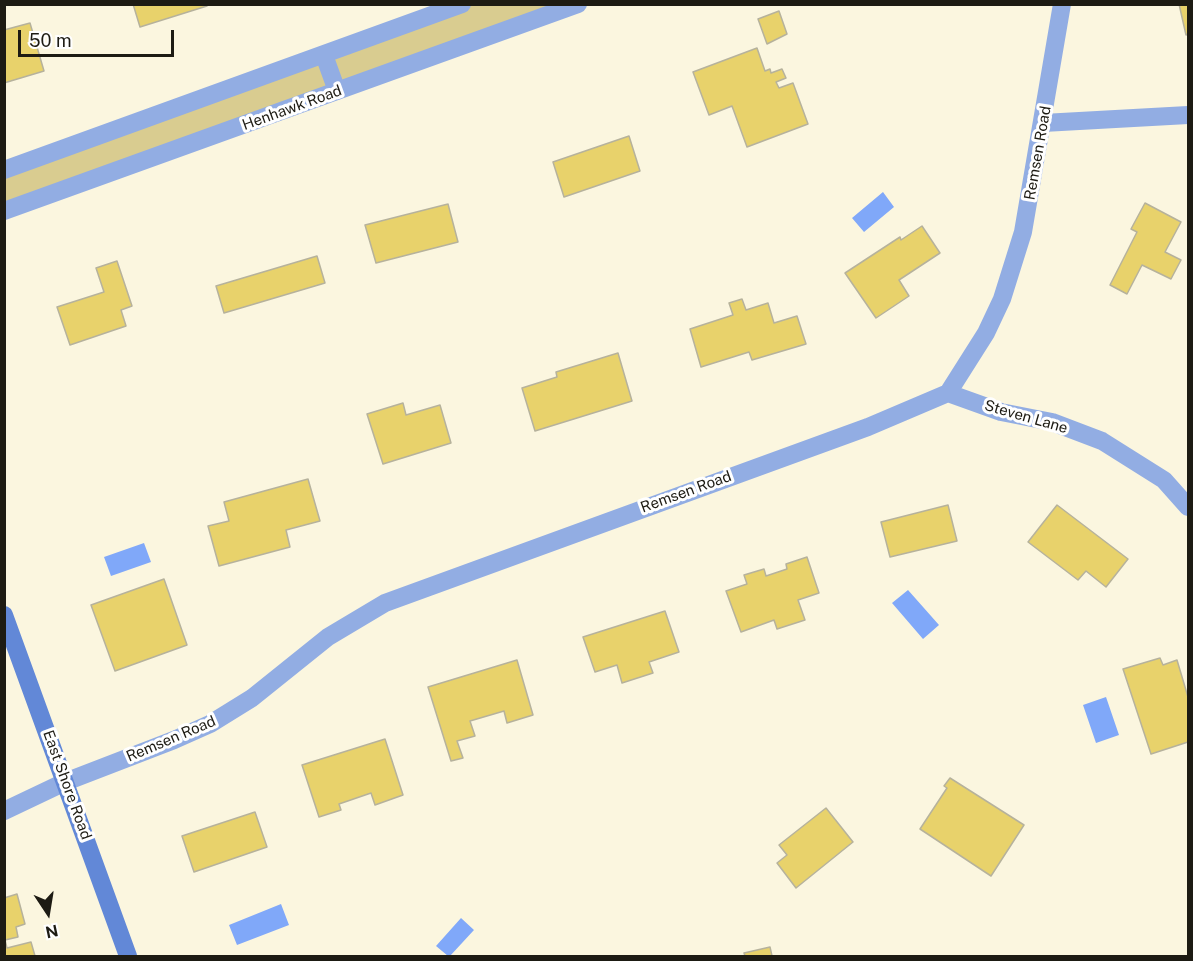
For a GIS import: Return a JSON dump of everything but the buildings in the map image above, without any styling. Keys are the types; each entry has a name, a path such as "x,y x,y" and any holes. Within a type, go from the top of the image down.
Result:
{"main road":[{"name":"East Shore Road","path":"4,615 128,957"}],"street":[{"path":"4,170 462,4"},
{"name":"Henhawk Road","path":"4,211 579,4"},
{"name":"Remsen Road","path":"4,811 65,782 210,724 252,698 328,637 392,600 868,427 948,393 986,333 1002,298 1023,232 1062,4"},
{"path":"324,55 337,91"},
{"path":"1043,123 1188,115"},
{"name":"Steven Lane","path":"948,393 1001,412 1052,422 1102,441 1164,480 1188,507"}],"shaded area":[{"path":"462,5 578,5 5,211 5,170"}],"water":[{"path":"883,192 894,207 864,232 852,218"},
{"path":"144,543 151,562 111,576 104,557"},
{"path":"908,590 939,625 923,639 892,603"},
{"path":"1106,697 1119,735 1096,743 1083,705"},
{"path":"281,904 289,925 237,945 229,925"},
{"path":"461,918 474,930 448,956 436,946"}]}
